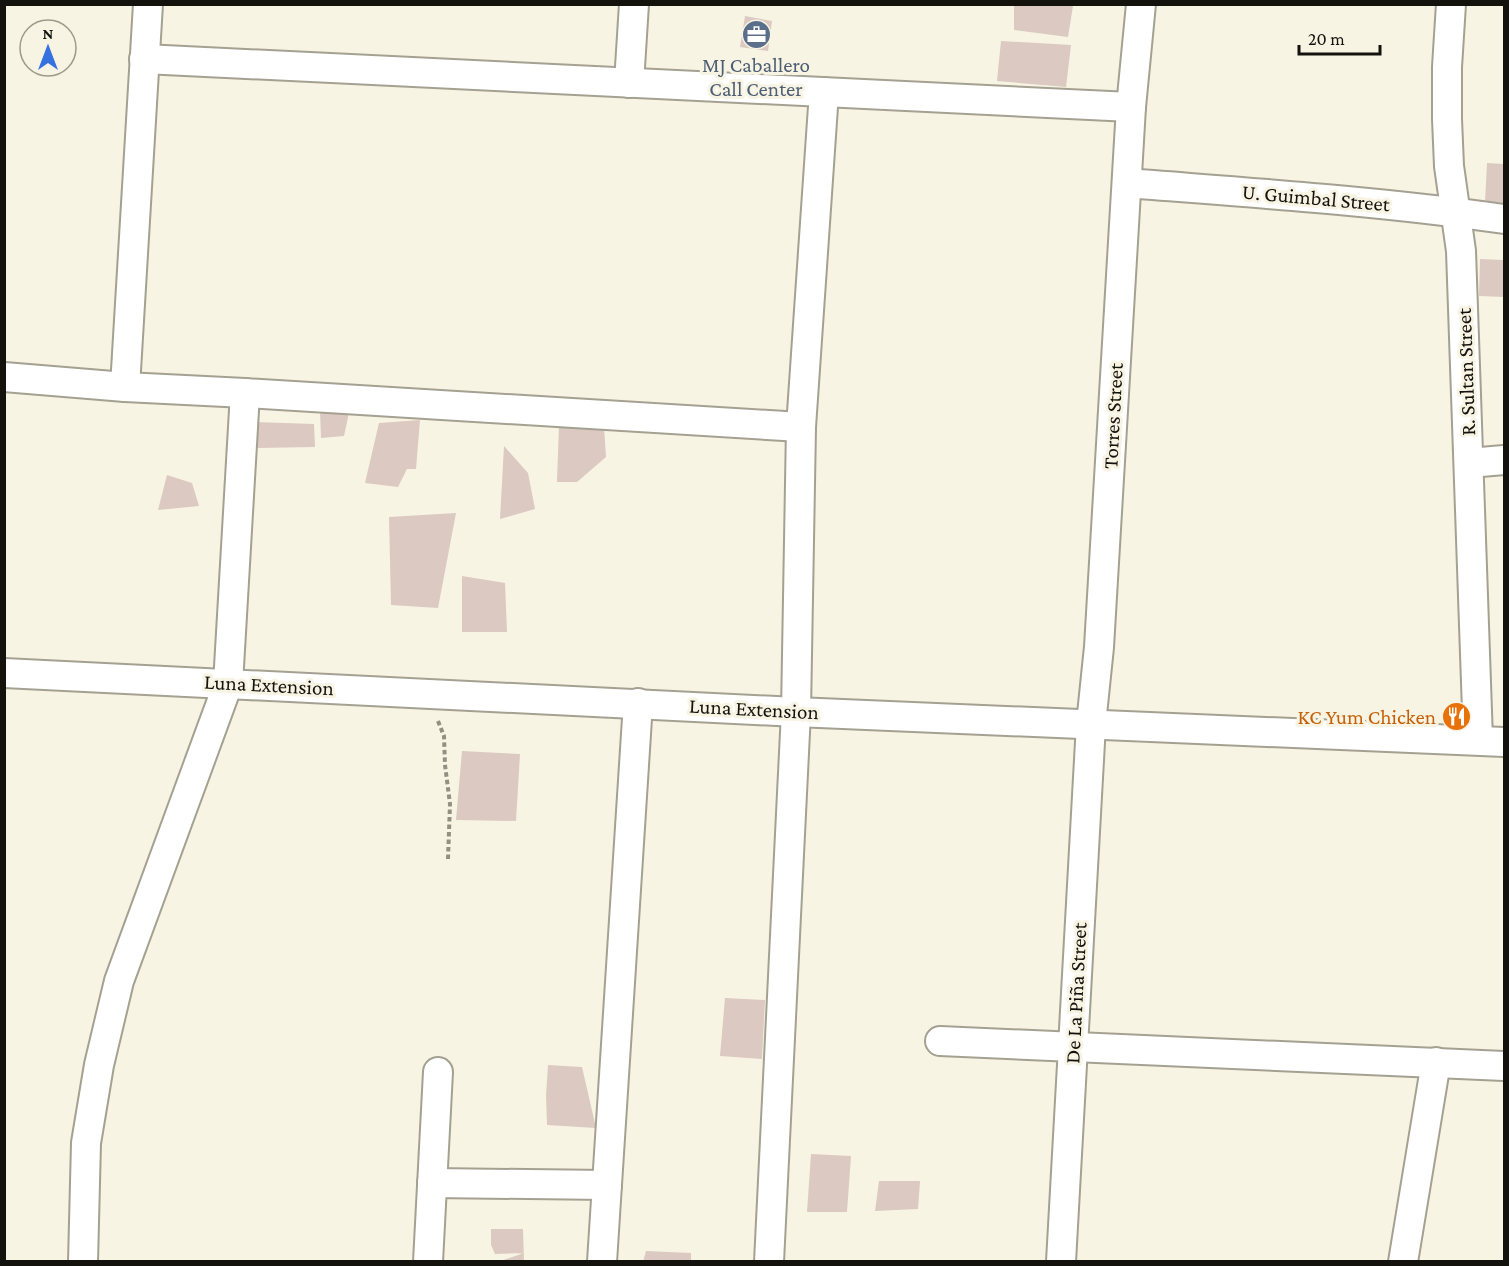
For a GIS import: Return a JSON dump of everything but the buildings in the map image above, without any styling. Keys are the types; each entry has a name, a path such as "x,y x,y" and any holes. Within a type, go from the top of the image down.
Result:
{"street":[{"path":"125,387 148,4"},
{"path":"629,82 634,4"},
{"name":"Torres Street","path":"1092,724 1100,647 1131,107 1141,4"},
{"name":"R. Sultan Street","path":"1451,4 1447,67 1449,166 1461,251 1469,463 1491,741"},
{"path":"144,58 1131,107"},
{"path":"769,1262 796,712 801,428 824,92"},
{"name":"U. Guimbal Street","path":"1127,183 1333,199 1504,219"},
{"path":"4,377 125,387 801,428"},
{"path":"83,1262 86,1143 99,1065 119,981 228,684 245,393"},
{"path":"1469,463 1504,460"},
{"name":"Luna Extension","path":"4,673 796,712 1491,741"},
{"path":"602,1262 638,703"},
{"name":"De La Piña Street","path":"1061,1262 1092,724"},
{"path":"939,1041 1504,1066"},
{"path":"1403,1262 1436,1062"},
{"path":"428,1262 438,1072"},
{"path":"432,1183 607,1185"}],"path":[{"path":"425,693 444,736 450,804 448,859"}],"place":[{"name":"MJ Caballero Call Center","path":"756,34"},
{"name":"KC Yum Chicken","path":"1457,717"}]}
